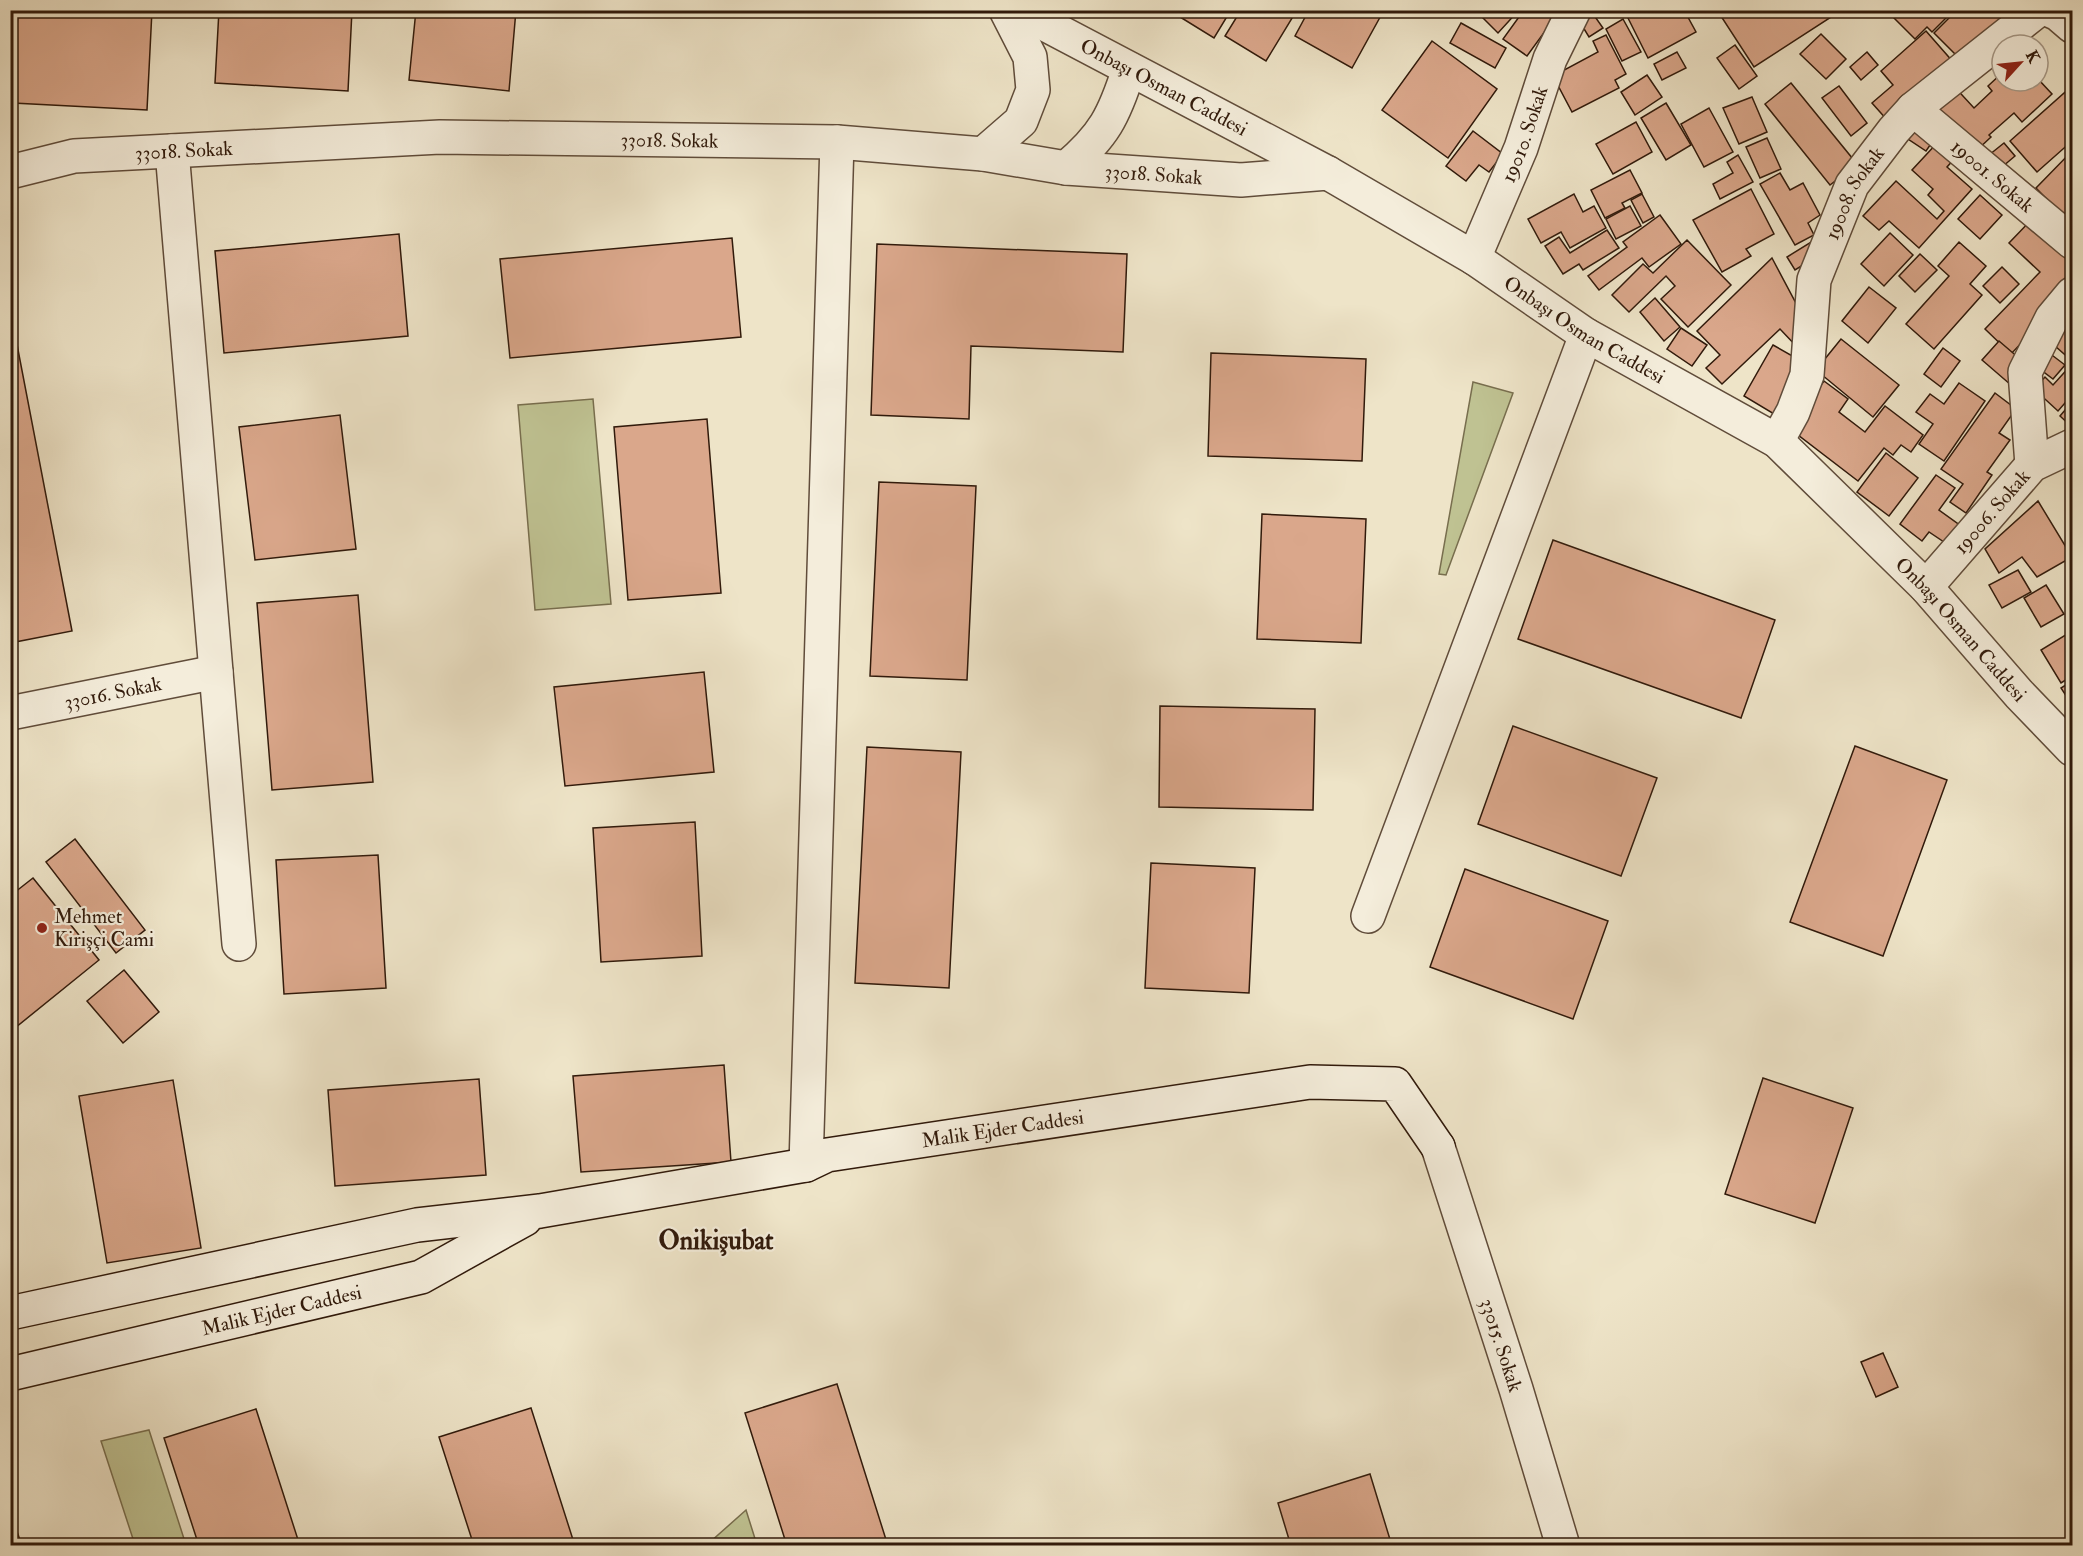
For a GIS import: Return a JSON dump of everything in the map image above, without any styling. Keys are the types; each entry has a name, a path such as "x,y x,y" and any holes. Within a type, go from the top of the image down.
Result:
{"street":[{"path":"983,154 1021,121 1033,90 1030,57 1005,10"},
{"name":"Onbaşı Osman Caddesi","path":"1018,10 1328,172 1474,258 1586,335 1777,441 1926,587 2019,694 2073,749"},
{"name":"19010. Sokak","path":"1474,258 1521,148 1550,59 1574,10"},
{"name":"19008. Sokak","path":"1777,441 1793,412 1807,375 1814,280 1852,185 1913,109 2038,10"},
{"path":"2049,10 2073,26"},
{"path":"1066,168 1089,148 1108,122 1118,102 1129,69"},
{"name":"19001. Sokak","path":"1913,109 2073,242"},
{"name":"33018. Sokak","path":"10,172 74,156 440,137 837,142 983,154 1066,168 1241,180 1328,172"},
{"path":"806,1165 837,142"},
{"path":"172,151 239,944"},
{"name":"19006. Sokak","path":"1926,587 2032,465 2025,372 2052,318 2073,294"},
{"path":"1368,916 1586,335"},
{"path":"2032,465 2073,446"},
{"name":"33016. Sokak","path":"10,713 216,672"},
{"name":"Malik Ejder Caddesi","path":"10,1313 417,1225 540,1211 806,1165 827,1155 1310,1083 1395,1084 1438,1147"},
{"name":"33015. Sokak","path":"1438,1147 1516,1389 1563,1545"},
{"name":"Malik Ejder Caddesi","path":"10,1374 421,1277 540,1211"}],"green space":[{"path":"1473,382 1513,393 1446,575 1439,574"},
{"path":"593,399 611,604 535,610 518,405"},
{"path":"149,1430 186,1545 135,1545 101,1441"},
{"path":"746,1510 757,1545 710,1545 709,1543"}],"building":[{"path":"18,10 152,10 147,110 13,103"},
{"path":"219,10 352,10 348,91 215,83"},
{"path":"416,10 516,10 509,91 409,80"},
{"path":"1174,10 1231,10 1214,38 1172,12"},
{"path":"1241,10 1297,10 1266,61 1225,36"},
{"path":"1309,10 1384,10 1352,68 1295,36"},
{"path":"1475,10 1519,10 1498,33"},
{"path":"1524,10 1542,10 1554,19 1527,56 1503,39"},
{"path":"1624,10 1684,10 1696,32 1648,58"},
{"path":"1717,10 1842,10 1754,67"},
{"path":"1886,10 1954,10 1932,32 1927,27 1915,39"},
{"path":"1957,10 1999,10 2005,16 1962,61 1934,33"},
{"path":"1591,11 1603,28 1589,37 1578,19"},
{"path":"1623,19 1641,52 1622,61 1606,29"},
{"path":"1461,23 1506,48 1495,68 1450,43"},
{"path":"1926,31 1954,63 1888,121 1872,103 1893,85 1881,71"},
{"path":"1821,34 1846,59 1826,79 1800,54"},
{"path":"1606,35 1626,74 1615,80 1619,88 1572,112 1553,76 1598,52 1593,41"},
{"path":"1432,41 1497,89 1448,158 1382,110"},
{"path":"1735,45 1757,76 1739,89 1717,58"},
{"path":"1677,52 1686,68 1662,80 1654,64"},
{"path":"1867,52 1878,65 1861,80 1850,67"},
{"path":"1647,75 1662,97 1635,115 1621,92"},
{"path":"1791,83 1857,164 1830,185 1765,104"},
{"path":"1951,83 1974,108 1990,93 2050,92 2052,94 2022,122 2014,113 1989,135 1991,137 1976,151 1931,101"},
{"path":"1839,86 1867,123 1851,136 1822,98"},
{"path":"2072,86 2072,141 2037,172 2010,141"},
{"path":"1752,97 1767,132 1739,144 1723,108"},
{"path":"1666,103 1691,145 1666,160 1641,118"},
{"path":"1709,108 1733,152 1704,167 1681,124"},
{"path":"1923,118 1940,131 1926,151 1908,139"},
{"path":"1636,122 1652,152 1613,174 1596,144"},
{"path":"1473,131 1503,154 1489,172 1479,165 1466,181 1446,166"},
{"path":"1767,138 1781,169 1760,178 1746,147"},
{"path":"1938,142 1956,157 1947,167 1972,189 1919,248 1889,221 1879,230 1863,216 1896,181 1937,219 1944,211 1928,195 1933,189 1912,170"},
{"path":"2004,143 2015,156 1995,173 1984,159"},
{"path":"2072,151 2072,225 2036,188"},
{"path":"1738,155 1753,182 1720,199 1713,184 1733,173 1727,162"},
{"path":"1630,170 1642,193 1622,203 1625,208 1605,218 1591,190"},
{"path":"1780,173 1790,190 1803,183 1820,215 1808,223 1814,235 1795,245 1760,184"},
{"path":"1751,189 1774,234 1746,249 1751,256 1722,272 1693,220"},
{"path":"1574,194 1583,212 1594,206 1606,228 1570,248 1561,232 1541,243 1528,219"},
{"path":"1642,194 1654,217 1643,223 1631,200"},
{"path":"1980,195 2002,215 1980,239 1958,219"},
{"path":"1630,206 1641,226 1616,239 1606,219"},
{"path":"1660,215 1681,244 1649,267 1642,258 1599,290 1588,276 1627,247 1623,242"},
{"path":"2034,217 2072,254 2072,289 2011,354 1985,329 2040,272 2009,243"},
{"path":"1607,230 1619,248 1583,270 1579,264 1563,274 1545,246 1559,237 1570,253"},
{"path":"1890,233 1913,255 1884,286 1861,264"},
{"path":"399,234 408,336 224,353 215,251"},
{"path":"732,238 741,337 510,358 500,259"},
{"path":"1816,239 1824,252 1795,270 1787,257"},
{"path":"1687,240 1731,285 1688,327 1661,299 1675,286 1666,276 1629,312 1612,295 1643,264 1653,273"},
{"path":"1959,242 1986,266 1970,284 1982,295 1934,349 1906,324 1949,276 1938,266"},
{"path":"877,244 1127,254 1123,352 971,346 969,419 871,415"},
{"path":"1920,254 1937,270 1915,292 1899,276"},
{"path":"1772,258 1799,309 1800,350 1780,329 1722,384 1706,368 1720,355 1697,331"},
{"path":"2002,267 2019,284 2000,303 1983,286"},
{"path":"1869,287 1896,308 1868,343 1842,321"},
{"path":"1655,298 1680,327 1664,341 1640,312"},
{"path":"10,308 72,631 10,643"},
{"path":"2059,326 2072,338 2071,360 2047,339"},
{"path":"1681,328 1707,345 1692,366 1667,349"},
{"path":"1841,339 1899,385 1873,417 1816,370"},
{"path":"1999,341 2027,365 2011,385 1982,360"},
{"path":"1773,345 1803,362 1774,414 1744,396"},
{"path":"2040,346 2065,365 2053,379 2029,361"},
{"path":"1943,348 1960,361 1941,387 1924,374"},
{"path":"1211,353 1366,359 1362,461 1208,456"},
{"path":"2072,364 2072,395 2058,411 2034,389 2045,377 2053,385"},
{"path":"1824,381 1848,399 1839,412 1865,432 1885,406 1923,435 1911,452 1901,445 1893,455 1884,448 1858,481 1789,428"},
{"path":"1959,383 1985,401 1944,461 1919,444 1933,424 1916,412 1930,394 1944,404"},
{"path":"1995,393 2016,409 1999,433 2010,440 1987,472 1992,475 1966,513 1950,502 1963,484 1941,469"},
{"path":"2072,402 2072,427 2060,416"},
{"path":"340,415 356,549 255,560 239,427"},
{"path":"707,419 721,593 628,600 614,427"},
{"path":"1886,453 1918,478 1889,516 1857,492"},
{"path":"1936,475 1955,488 1939,510 1961,526 1947,544 1929,532 1922,541 1900,524"},
{"path":"879,482 976,486 967,680 870,676"},
{"path":"2038,501 2072,557 2037,577 2022,557 1999,573 1985,549"},
{"path":"1262,514 1366,519 1361,643 1257,639"},
{"path":"1553,540 1775,620 1741,718 1518,639"},
{"path":"2018,570 2031,592 2002,608 1989,585"},
{"path":"2046,585 2064,614 2041,627 2024,598"},
{"path":"358,595 373,782 272,790 257,603"},
{"path":"2072,631 2072,676 2061,683 2041,650"},
{"path":"704,672 714,772 565,786 554,687"},
{"path":"2072,681 2072,705 2061,688"},
{"path":"1160,706 1315,709 1313,810 1159,807"},
{"path":"1513,726 1657,778 1621,876 1478,824"},
{"path":"1855,746 1947,780 1883,956 1790,922"},
{"path":"867,747 961,752 949,988 855,983"},
{"path":"695,822 702,956 601,962 593,828"},
{"path":"75,839 145,930 116,953 46,862"},
{"path":"378,855 386,988 284,994 276,860"},
{"path":"1151,863 1255,868 1249,993 1145,988"},
{"path":"1465,869 1608,921 1573,1019 1430,967"},
{"name":"Mehmet Kirişçi Cami","path":"33,878 99,960 10,1032 10,896"},
{"path":"124,970 159,1012 123,1043 87,1001"},
{"path":"724,1065 731,1162 581,1172 573,1076"},
{"path":"1763,1078 1853,1108 1815,1223 1725,1194"},
{"path":"479,1079 486,1175 335,1186 328,1090"},
{"path":"173,1080 201,1248 107,1263 79,1096"},
{"path":"1883,1353 1898,1387 1876,1397 1861,1362"},
{"path":"837,1384 888,1546 787,1546 745,1413"},
{"path":"531,1408 575,1546 474,1546 439,1437"},
{"path":"256,1409 300,1546 199,1546 164,1438"},
{"path":"1370,1474 1392,1546 1291,1546 1278,1503"},
{"path":"10,1511 22,1546 10,1546"}],"place":[{"name":"Mehmet Kirişçi Cami","path":"42,928"}],"district":[{"name":"Onikişubat","path":"716,1240"}]}
